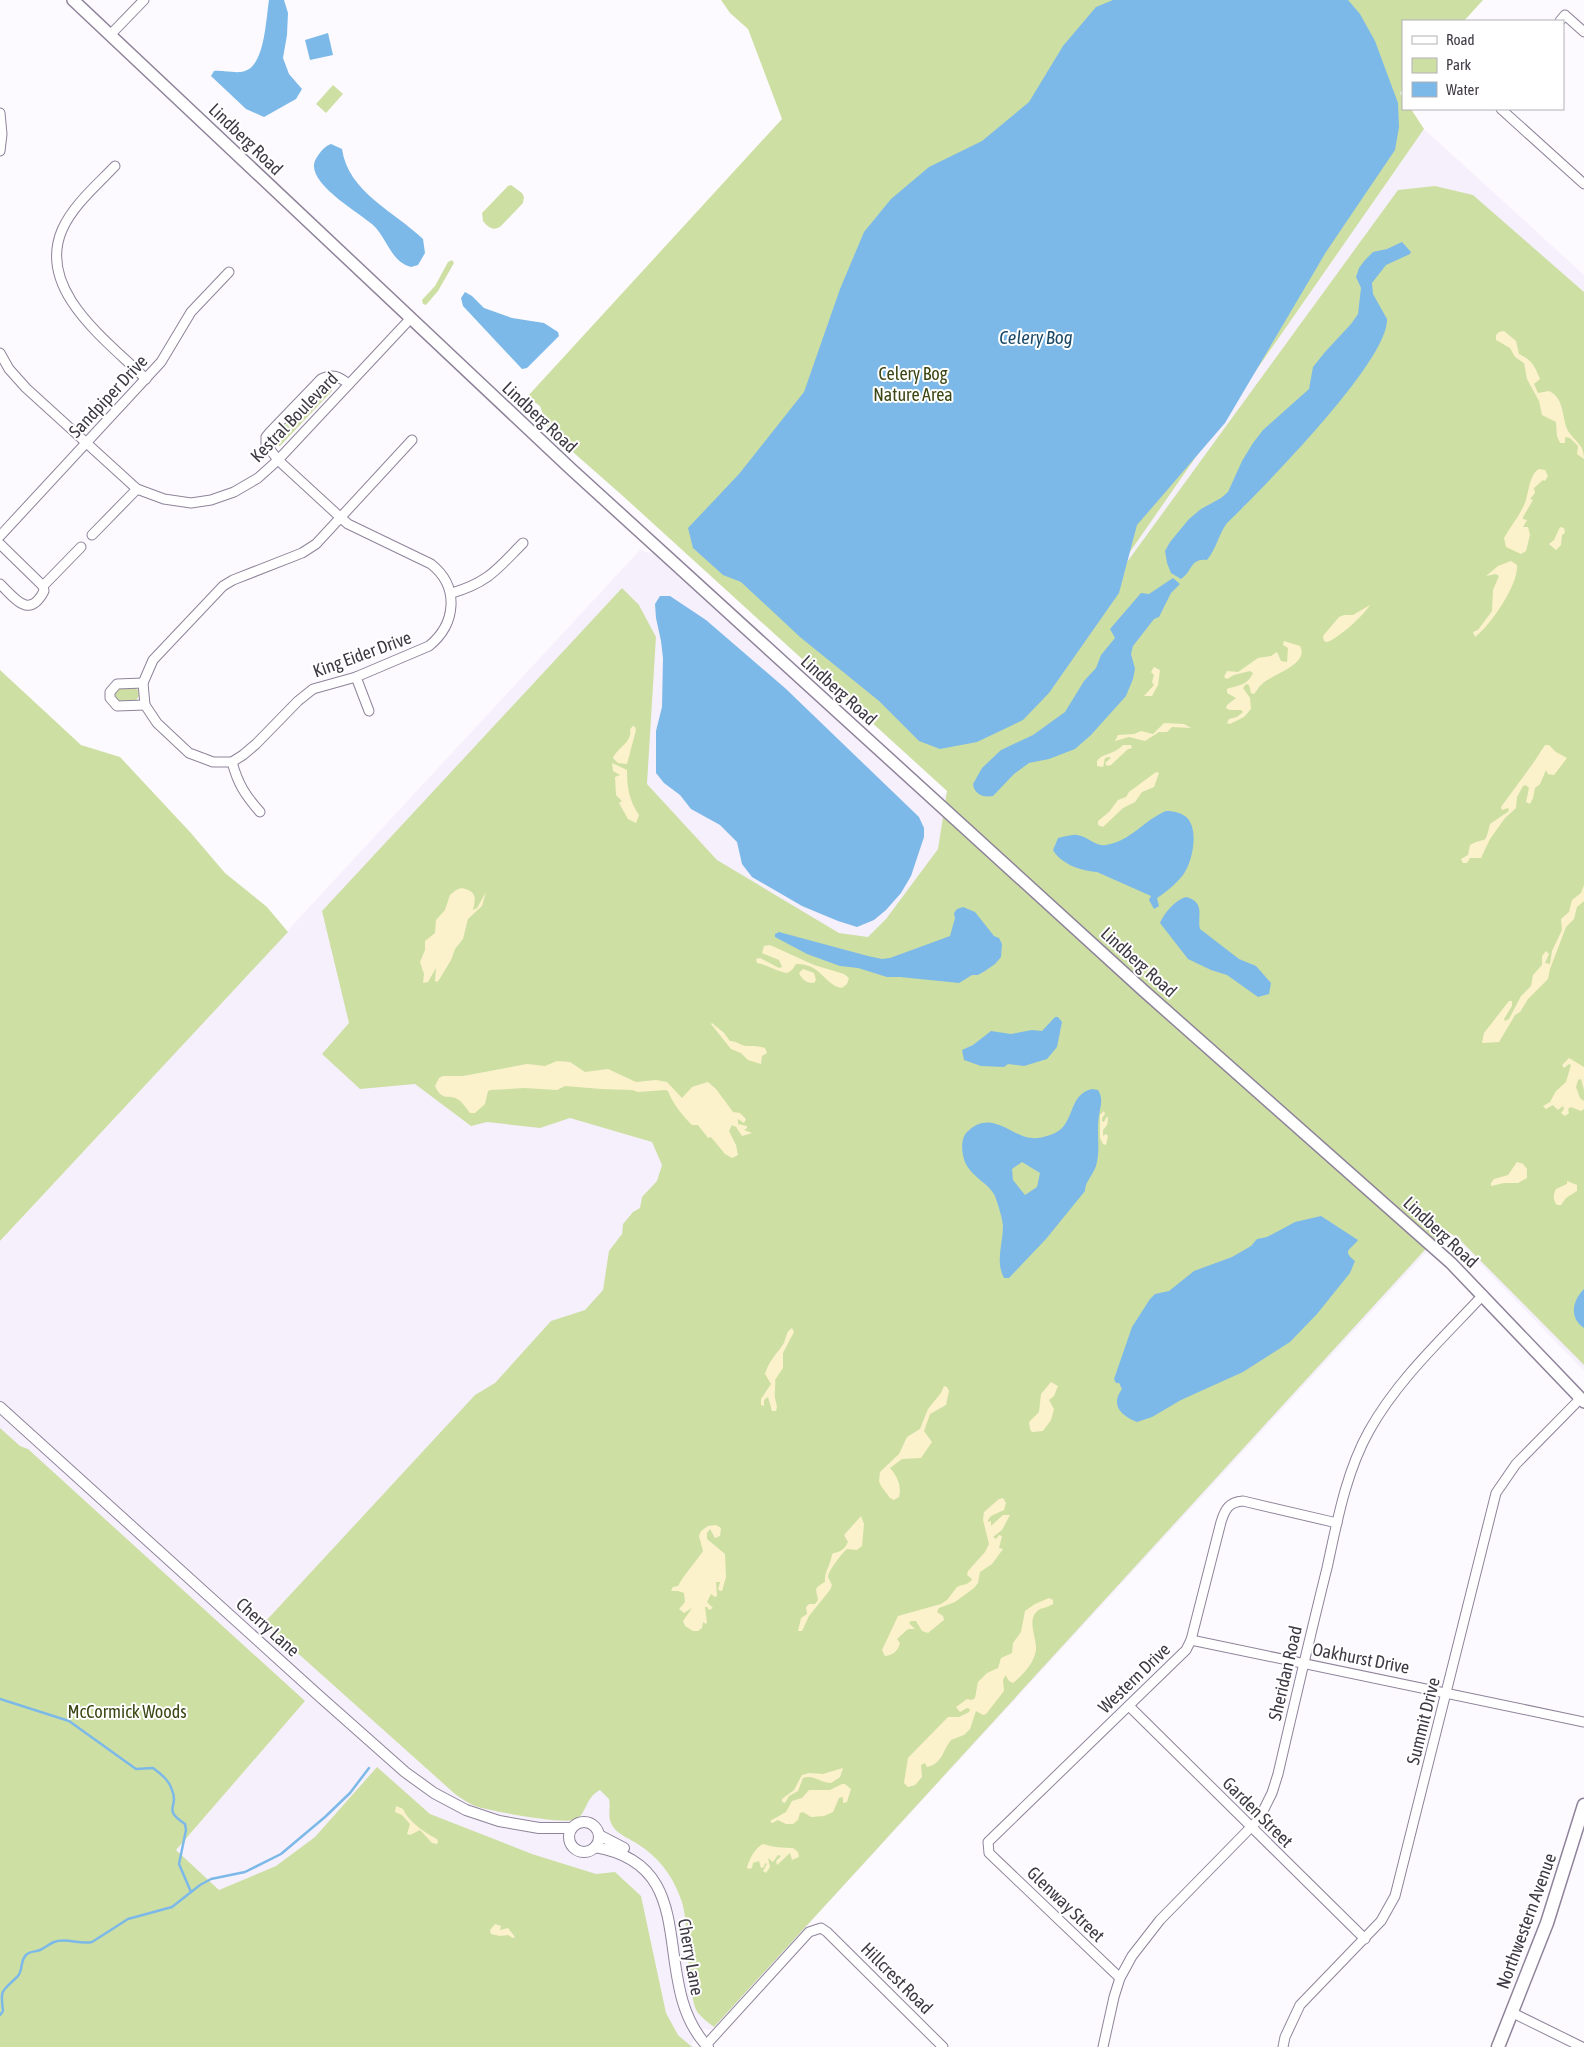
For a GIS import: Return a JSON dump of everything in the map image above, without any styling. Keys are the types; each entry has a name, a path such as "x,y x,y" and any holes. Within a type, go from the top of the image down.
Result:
{"main road":[{"name":"Lindberg Road","path":"74,0 639,532 1282,1115 1394,1212 1483,1295 1582,1400"},
{"name":"Northwestern Avenue","path":"1498,2047 1547,1923 1584,1805"}],"street":[{"path":"111,34 144,0"},
{"path":"1561,20 1565,15 1584,32"},
{"path":"1502,110 1584,184"},
{"path":"0,113 2,134 0,151"},
{"path":"115,166 76,208 62,230 58,244 57,267 63,288 83,318 146,378"},
{"name":"Sandpiper Drive","path":"0,536 161,362 191,312 229,272"},
{"name":"Kestral Boulevard","path":"0,353 9,369 26,388 137,489 164,499 191,503 211,500 234,492 258,478 278,460 410,318"},
{"path":"349,384 337,376 329,375 320,379 266,437 266,444 278,460 340,517 348,524 431,564 440,571 452,593 489,578 523,542"},
{"path":"260,812 238,782 232,762 213,762 189,753 157,724 145,705 143,683 153,660 223,586 233,580 302,553 316,544 412,440"},
{"path":"92,535 137,489"},
{"path":"0,544 43,586 44,591 35,604 28,606 22,605 0,584"},
{"path":"43,586 81,547"},
{"name":"King Eider Drive","path":"232,762 256,744 305,694 322,685 356,676 416,653 437,640 449,621 452,593"},
{"path":"356,676 369,711"},
{"path":"143,683 117,684 110,692 110,698 117,706 145,705"},
{"name":"Sheridan Road","path":"1103,2047 1120,1978 1132,1956 1145,1937 1203,1875 1251,1828 1267,1806 1272,1793 1337,1522 1358,1454 1370,1428 1390,1398 1414,1368 1483,1295"},
{"name":"Summit Drive","path":"1283,2047 1300,2005 1381,1921 1395,1896 1496,1493 1516,1464 1582,1400"},
{"name":"Cherry Lane","path":"0,1407 318,1694 406,1772 434,1793 466,1810 499,1821 539,1828 571,1828"},
{"name":"Western Drive","path":"989,1853 988,1842 990,1838 1130,1707 1182,1655 1191,1640 1221,1522 1225,1510 1230,1505 1243,1501 1337,1522"},
{"name":"Oakhurst Drive","path":"1191,1640 1584,1722"},
{"name":"Garden Street","path":"1130,1707 1365,1939"},
{"path":"579,1823 588,1823 595,1827 599,1835 595,1847 587,1852 573,1848 569,1840 571,1828 579,1823"},
{"name":"Cherry Lane","path":"539,1828 569,1840"},
{"name":"Cherry Lane","path":"599,1835 641,1859 651,1875 666,1908 683,2006 689,2022 707,2046"},
{"path":"595,1847 624,1854 651,1875"},
{"name":"Glenway Street","path":"989,1853 1120,1978"},
{"name":"Hillcrest Road","path":"707,2046 809,1932 821,1928 943,2047"},
{"path":"1511,2012 1582,2047"}],"shaded area":[{"path":"1424,129 1584,275 1584,1371 1458,1241 1445,1232 714,2027 711,2030 703,2029 691,2044 694,2047 0,2047 0,1241 640,550 654,554 933,807 1015,717"}],"green space":[{"name":"Celery Bog Nature Area","path":"721,0 1483,0 1465,20 1402,20 1402,91 1400,93 1402,96 1402,110 1412,110 1424,129 1036,687 1398,190 1435,186 1473,195 1584,292 1584,1365 1460,1240 1444,1229 714,2027 699,2014 695,2006 690,1979 682,1902 674,1884 670,1876 652,1854 614,1828 610,1819 609,1799 600,1790 591,1798 578,1818 566,1821 495,1811 472,1805 455,1794 264,1623 475,1395 495,1383 551,1321 585,1310 603,1290 609,1251 622,1234 623,1224 633,1212 640,1208 642,1197 657,1181 662,1165 652,1142 570,1118 540,1128 487,1122 471,1126 415,1084 360,1089 322,1054 349,1023 322,911 622,588 639,605 656,637 647,784 717,860 839,933 868,937 886,919 938,849 947,791 549,431 540,406 527,397 782,119 748,29 730,13"},
{"path":"333,85 343,94 326,113 316,104"},
{"path":"511,185 522,193 524,197 523,203 501,226 496,229 491,228 483,221 482,213"},
{"path":"452,260 454,263 438,291 426,305 423,304 422,300 435,286 448,262"},
{"path":"326,382 332,383 332,391 280,446 273,445 272,439"},
{"path":"0,670 81,745 120,757 190,832 225,873 267,907 288,932 0,1241"},
{"path":"134,687 138,690 139,696 135,702 119,703 113,697 116,688"},
{"name":"McCormick Woods","path":"0,1428 20,1446 28,1449 305,1701 176,1850 219,1890 276,1866 315,1837 377,1767 430,1814 532,1854 596,1874 615,1872 641,1896 666,2013 678,2035 692,2047 0,2047"}],"sand":[{"path":"1504,331 1516,341 1519,354 1530,361 1534,367 1540,379 1534,384 1538,393 1549,391 1557,398 1562,408 1567,429 1582,449 1584,459 1577,454 1578,446 1570,438 1565,437 1565,443 1560,443 1557,436 1556,422 1542,415 1539,401 1527,379 1524,363 1515,357 1510,348 1496,340 1496,335"},
{"path":"1539,469 1545,470 1548,476 1545,481 1543,480 1534,488 1535,493 1530,499 1533,500 1523,517 1523,519 1527,520 1523,527 1528,527 1530,535 1526,551 1521,554 1506,547 1504,538 1521,510 1532,478"},
{"path":"1560,527 1564,528 1565,533 1562,535 1561,545 1556,550 1549,544 1554,540"},
{"path":"1511,561 1517,565 1509,593 1488,624 1475,637 1473,632 1478,630 1492,611 1493,590 1499,576 1496,574 1486,576 1498,566"},
{"path":"1370,605 1344,632 1332,640 1324,641 1323,636 1339,617 1353,615"},
{"path":"1284,641 1300,646 1302,653 1300,659 1288,669 1266,681 1254,694 1251,693 1249,685 1246,684 1243,688 1250,698 1251,709 1244,717 1230,724 1227,723 1229,719 1237,717 1243,712 1226,708 1236,698 1227,693 1227,689 1245,683 1253,673 1250,671 1227,679 1224,677 1227,671 1238,672 1258,658 1271,656 1277,652 1281,661 1287,662 1288,648 1283,645"},
{"path":"1154,667 1160,670 1158,685 1152,696 1144,696 1154,685 1152,682 1154,675 1151,672"},
{"path":"1164,723 1184,724 1191,728 1172,727 1167,732 1159,732 1145,741 1129,737 1115,741 1118,735 1134,734 1141,731 1153,734"},
{"path":"633,726 636,730 627,764 618,763 613,758 627,741 630,729"},
{"path":"1123,745 1131,745 1132,748 1128,749 1111,765 1107,766 1105,763 1111,758 1109,757 1105,758 1103,767 1097,766 1097,761 1102,756 1115,751"},
{"path":"1545,745 1549,745 1556,752 1567,758 1554,775 1548,774 1546,770 1540,784 1535,788 1530,804 1526,802 1529,788 1526,785 1523,786 1517,797 1516,808 1505,818 1490,839 1481,858 1470,858 1467,863 1463,863 1461,859 1468,855 1470,845 1486,839 1490,824 1509,811 1508,808 1502,810 1501,807"},
{"path":"612,763 627,770 629,794 639,815 636,823 628,819 619,803 622,801 616,795 615,777 620,775 613,771"},
{"path":"1156,772 1159,773 1154,787 1142,792 1135,802 1123,808 1103,827 1098,825 1098,821 1109,812 1118,800 1126,797 1129,792"},
{"path":"1584,885 1584,901 1577,907 1574,919 1566,927 1548,979 1528,999 1520,1012 1515,1015 1499,1042 1482,1043 1484,1033 1509,1001 1512,1001 1512,1006 1504,1019 1505,1021 1509,1019 1521,996 1531,986 1533,975 1542,965 1542,956 1546,951 1549,954 1545,963 1550,964 1552,951 1562,930 1561,919 1569,912 1572,900 1581,893"},
{"path":"461,888 473,893 475,902 473,910 477,908 486,892 482,906 468,919 463,939 455,949 439,980 435,981 436,968 428,982 423,983 424,974 420,962 425,950 425,941 435,933 436,920 445,910 450,895"},
{"path":"770,945 814,965 844,974 849,978 847,984 842,988 836,986 817,970 804,965 796,964 787,973 757,963 756,959 760,958 779,968 782,967 779,960 762,953 764,946"},
{"path":"803,969 814,973 816,980 814,983 807,982 802,978 799,973"},
{"path":"712,1023 730,1041 745,1046 765,1048 767,1053 762,1056 761,1064 748,1060 741,1053 731,1049"},
{"path":"1569,1058 1584,1067 1584,1090 1581,1079 1578,1080 1576,1087 1580,1098 1584,1101 1584,1109 1581,1111 1571,1107 1568,1109 1569,1113 1565,1116 1561,1113 1564,1109 1563,1106 1558,1110 1553,1105 1546,1109 1543,1106 1550,1102 1556,1091 1566,1082 1571,1065 1569,1064 1564,1068 1562,1065"},
{"path":"557,1061 570,1062 585,1072 608,1069 636,1082 656,1080 667,1082 682,1098 692,1087 708,1082 716,1089 733,1112 740,1113 746,1119 744,1123 738,1119 738,1124 747,1126 744,1130 752,1133 742,1136 736,1127 732,1125 729,1131 736,1145 738,1155 732,1158 725,1154 711,1137 708,1138 698,1125 692,1125 678,1109 668,1091 665,1090 638,1092 632,1090 565,1086 557,1090 525,1088 491,1090 488,1091 485,1104 475,1113 470,1113 459,1100 443,1096 435,1086 439,1078 443,1076 463,1076 527,1064 545,1066"},
{"path":"1104,1111 1105,1114 1102,1121 1104,1122 1107,1116 1108,1119 1107,1125 1103,1130 1103,1136 1106,1134 1108,1136 1106,1145 1103,1144 1100,1138 1100,1115"},
{"path":"1517,1162 1523,1164 1527,1169 1527,1178 1518,1183 1504,1183 1491,1186 1494,1179 1508,1175"},
{"path":"1567,1181 1577,1185 1577,1191 1566,1198 1561,1205 1557,1205 1554,1199 1555,1191 1567,1184"},
{"path":"792,1328 794,1332 783,1353 783,1368 775,1380 777,1407 776,1411 772,1411 768,1397 764,1400 764,1406 761,1405 761,1399 771,1384 765,1374 770,1362"},
{"path":"1051,1382 1058,1386 1054,1396 1049,1400 1054,1409 1051,1420 1043,1431 1032,1432 1029,1422 1039,1412 1041,1394"},
{"path":"944,1386 949,1391 946,1405 930,1414 924,1431 932,1442 921,1458 902,1459 890,1468 897,1478 900,1489 899,1497 894,1500 890,1498 881,1486 879,1481 880,1472 899,1454 907,1437 920,1429 928,1409 941,1393"},
{"path":"1003,1498 1006,1503 1004,1510 991,1516 988,1522 991,1521 991,1526 1003,1515 1010,1515 1002,1530 993,1537 996,1539 999,1535 1002,1536 999,1548 1003,1549 992,1564 980,1572 978,1583 955,1602 939,1608 937,1612 943,1616 944,1620 928,1633 922,1631 916,1621 911,1621 909,1623 915,1629 908,1629 897,1639 900,1643 893,1654 885,1656 882,1650 898,1616 941,1604 947,1600 957,1587 971,1581 972,1579 967,1575 968,1571 985,1552 989,1544 983,1520 984,1512 999,1499"},
{"path":"861,1516 864,1524 862,1546 857,1550 847,1549 842,1554 828,1577 832,1585 830,1590 809,1616 802,1631 798,1631 801,1618 807,1614 806,1607 809,1604 815,1604 818,1600 816,1590 818,1586 825,1582 832,1554 844,1548 848,1542 844,1535"},
{"path":"716,1525 721,1528 720,1536 715,1538 710,1529 707,1533 707,1539 725,1554 726,1577 722,1591 718,1590 720,1582 716,1582 717,1596 715,1597 711,1594 707,1602 713,1608 709,1610 705,1607 706,1624 703,1622 702,1628 698,1631 693,1631 685,1626 683,1621 692,1608 684,1613 679,1609 685,1602 684,1593 671,1591 673,1587 678,1586 703,1551 699,1536 701,1531 708,1526"},
{"path":"1049,1598 1053,1600 1053,1604 1040,1609 1033,1617 1036,1650 1028,1668 1013,1683 1005,1676 1003,1680 1004,1691 986,1714 983,1715 976,1711 970,1729 964,1735 951,1740 936,1763 927,1767 925,1763 921,1765 922,1777 915,1785 908,1787 904,1783 908,1758 948,1717 959,1717 969,1712 970,1709 967,1708 960,1712 956,1707 967,1699 972,1700 975,1698 978,1682 987,1673 998,1668 1001,1658 1012,1653 1013,1643 1021,1632 1025,1611"},
{"path":"843,1768 840,1777 831,1783 810,1777 803,1778 798,1791 789,1796 785,1803 782,1802 782,1799 794,1790 802,1775 809,1773 823,1774"},
{"path":"842,1784 851,1789 847,1802 843,1803 843,1797 839,1798 833,1812 824,1816 811,1817 803,1812 800,1813 798,1820 793,1824 786,1824 778,1820 772,1823 770,1821 786,1812 792,1801 802,1798 809,1790 830,1790"},
{"path":"396,1806 403,1809 417,1826 437,1839 437,1844 432,1843 420,1830 410,1835 407,1834 410,1824 402,1815 395,1812"},
{"path":"763,1844 793,1848 798,1852 799,1857 792,1860 790,1853 777,1865 776,1861 781,1856 778,1855 773,1862 768,1858 770,1867 766,1873 763,1871 767,1864 765,1863 764,1867 761,1868 759,1861 753,1863 752,1868 748,1869 747,1867 753,1854"},
{"path":"495,1924 501,1926 500,1930 508,1928 515,1937 491,1934 490,1930"}],"water":[{"path":"269,0 284,0 288,13 283,58 289,74 302,89 296,99 264,117 246,109 211,76 214,71 241,72 252,67 261,51"},
{"name":"Celery Bog","path":"1113,0 1348,0 1360,14 1375,41 1398,103 1399,127 1395,150 1326,252 1225,423 1137,525 1119,593 1049,693 1023,720 977,742 940,749 919,741 879,701 800,637 741,582 723,575 693,548 688,528 739,474 804,392 840,289 864,232 891,199 929,167 982,141 1029,102 1063,46 1096,7"},
{"path":"328,33 333,55 310,60 305,40"},
{"path":"331,144 342,149 346,164 353,177 363,189 423,239 425,253 418,265 411,267 399,260 373,225 333,195 324,185 317,175 314,166 320,153"},
{"path":"1402,242 1411,252 1410,254 1386,265 1372,283 1373,294 1387,319 1382,339 1367,364 1346,394 1320,425 1227,523 1207,560 1194,563 1181,579 1171,573 1165,551 1170,542 1189,519 1228,492 1242,461 1253,443 1263,430 1309,389 1313,367 1358,314 1361,288 1356,277 1359,268 1373,252 1387,249"},
{"path":"465,292 484,308 512,318 544,323 558,332 559,336 527,368 522,369 463,306 461,298"},
{"path":"1173,578 1180,584 1171,593 1159,617 1154,619 1133,646 1131,654 1135,669 1126,696 1091,735 1075,749 1049,759 1029,763 1014,774 993,796 983,796 977,793 973,784 982,768 1001,750 1033,735 1065,712 1084,681 1096,668 1101,655 1115,638 1110,629 1141,593 1149,594"},
{"path":"660,596 670,596 706,620 785,688 919,817 924,828 924,837 911,876 901,893 874,920 857,927 838,921 802,906 752,877 742,864 737,842 720,825 691,809 680,795 664,783 656,773 656,731 662,707 663,658 655,604"},
{"path":"1166,811 1185,816 1190,821 1194,836 1192,854 1183,875 1174,885 1157,898 1159,906 1154,909 1149,900 1151,896 1097,872 1072,866 1061,859 1053,850 1058,838 1073,835 1085,837 1102,845 1115,843"},
{"path":"1186,897 1196,902 1198,906 1200,929 1239,959 1256,966 1271,983 1269,994 1258,997 1227,975 1188,959 1160,923 1170,907"},
{"path":"963,907 975,912 994,936 999,938 1002,944 1001,957 995,964 978,975 972,975 959,983 887,977 858,968 840,966 807,954 775,937 775,934 779,932 868,956 882,959 890,958 950,936 955,918 954,913 957,909"},
{"path":"1055,1017 1058,1017 1062,1022 1057,1047 1047,1059 1024,1066 1008,1064 1004,1067 981,1066 964,1060 962,1050 973,1045 991,1031 1011,1034 1032,1030 1042,1031"},
{"path":"1092,1089 1098,1090 1101,1097 1098,1122 1098,1153 1095,1169 1086,1185 1085,1191 1046,1239 1009,1278 1004,1278 1000,1265 1003,1226 1000,1211 992,1191 968,1168 965,1162 962,1148 964,1136 975,1126 984,1123 1000,1125 1032,1138 1041,1138 1055,1133 1066,1123 1075,1103 1084,1092","holes":["1022,1162 1040,1173 1037,1187 1025,1195 1013,1180 1012,1169"]},
{"path":"1321,1216 1358,1240 1348,1252 1355,1261 1350,1273 1317,1314 1290,1342 1243,1372 1181,1400 1152,1417 1137,1422 1126,1417 1117,1405 1122,1389 1114,1379 1132,1327 1150,1299 1155,1294 1169,1291 1194,1271 1232,1257 1251,1246 1257,1239 1267,1237 1295,1222"},
{"path":"1584,1289 1584,1328 1576,1319 1574,1309 1577,1299"}],"waterway":[{"path":"0,1699 69,1721 136,1769 153,1768 169,1783 174,1796 172,1811 185,1824 186,1830 179,1864 191,1892"},
{"path":"0,2015 3,2011 3,1991 18,1976 24,1957 28,1954 59,1941 92,1942 128,1919 172,1907 200,1885 211,1879 245,1872 281,1854 350,1793 369,1768"}]}
